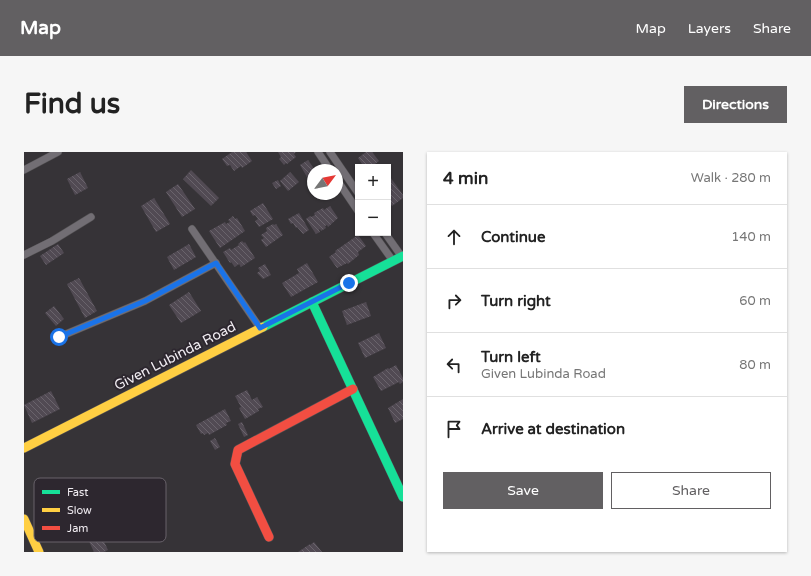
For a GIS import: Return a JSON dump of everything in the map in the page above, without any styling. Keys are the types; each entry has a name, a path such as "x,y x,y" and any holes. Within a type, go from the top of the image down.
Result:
{"street":[{"path":"24,170 58,152"},
{"path":"318,152 326,164"},
{"path":"330,152 355,189"},
{"path":"343,189 355,207"},
{"path":"24,255 52,241 91,217"},
{"path":"192,229 260,328"},
{"path":"375,236 393,261"},
{"path":"387,236 402,256"},
{"name":"Given Lubinda Road","path":"24,448 402,256"},
{"path":"59,337 145,301 216,263"},
{"path":"312,302 403,497"},
{"path":"270,537 235,464 238,450 353,389"},
{"path":"24,519 34,541"},
{"path":"34,542 39,552"}],"building":[{"path":"232,152 246,152 252,161 242,168 241,166 234,171 230,165 227,166 222,159"},
{"path":"278,152 296,152 294,154 296,157 284,165 279,159 281,157"},
{"path":"366,152 372,152 379,161 375,164 362,164 358,158"},
{"path":"308,160 311,164 307,164 307,177 300,165"},
{"path":"191,170 219,198 211,206 183,179"},
{"path":"80,172 88,188 75,195 67,179"},
{"path":"290,172 299,182 288,191 280,181"},
{"path":"391,178 403,195 403,198 392,206"},
{"path":"278,180 281,186 276,189 272,183"},
{"path":"178,184 195,209 182,217 166,192"},
{"path":"154,198 170,224 156,232 141,206"},
{"path":"263,203 273,219 259,227 255,221 258,219 255,215 253,216 250,211"},
{"path":"330,206 338,218 328,227 327,225 325,226 326,228 321,231 320,229 320,232 316,234 306,219 315,215 314,213 323,208 324,210"},
{"path":"299,213 309,230 303,234 293,223 291,224 288,219"},
{"path":"233,216 235,219 237,218 245,231 220,248 209,231 225,222 226,224 230,222 228,220"},
{"path":"276,224 283,235 266,247 261,240 264,238 261,235 267,231 266,228"},
{"path":"357,236 359,236 366,246 358,252 359,255 348,264 347,263 337,268 329,257 336,252 335,251"},
{"path":"242,241 244,243 245,242 255,258 241,267 239,264 235,267 231,262 230,263 223,252 230,248 231,250"},
{"path":"58,244 64,253 46,265 40,256"},
{"path":"189,244 196,257 174,270 167,257"},
{"path":"307,263 318,282 291,297 282,283 299,273 297,269"},
{"path":"265,264 271,275 263,279 257,273 260,271 258,268"},
{"path":"79,278 97,311 85,318 67,284"},
{"path":"189,292 201,311 181,323 169,305"},
{"path":"366,302 371,316 347,325 342,311"},
{"path":"54,306 64,319 56,326 45,313"},
{"path":"379,333 386,348 365,358 358,343"},
{"path":"396,365 403,378 403,382 400,384 399,382 381,391 373,377"},
{"path":"247,390 252,400 257,397 263,407 245,419 235,396"},
{"path":"51,391 60,409 32,423 24,405"},
{"path":"403,399 403,419 395,423 388,408"},
{"path":"225,409 231,421 226,423 227,425 209,435 208,433 204,435 203,433 201,434 196,425"},
{"path":"242,422 248,435 244,437 238,424"},
{"path":"215,438 220,447 215,450 210,441"},
{"path":"89,542 104,542 108,550 104,552 94,552"},
{"path":"314,542 322,552 298,552 310,545"}],"traffic: fast":[{"path":"263,327 403,256"},
{"path":"312,302 403,497"}],"traffic: slow":[{"path":"24,448 263,327"},
{"path":"24,519 34,541"},
{"path":"34,542 39,552"}],"traffic: jam":[{"path":"269,537 235,464 238,450 353,389"}],"route":[{"path":"59,337 145,301 216,263 260,328 349,283"}]}
